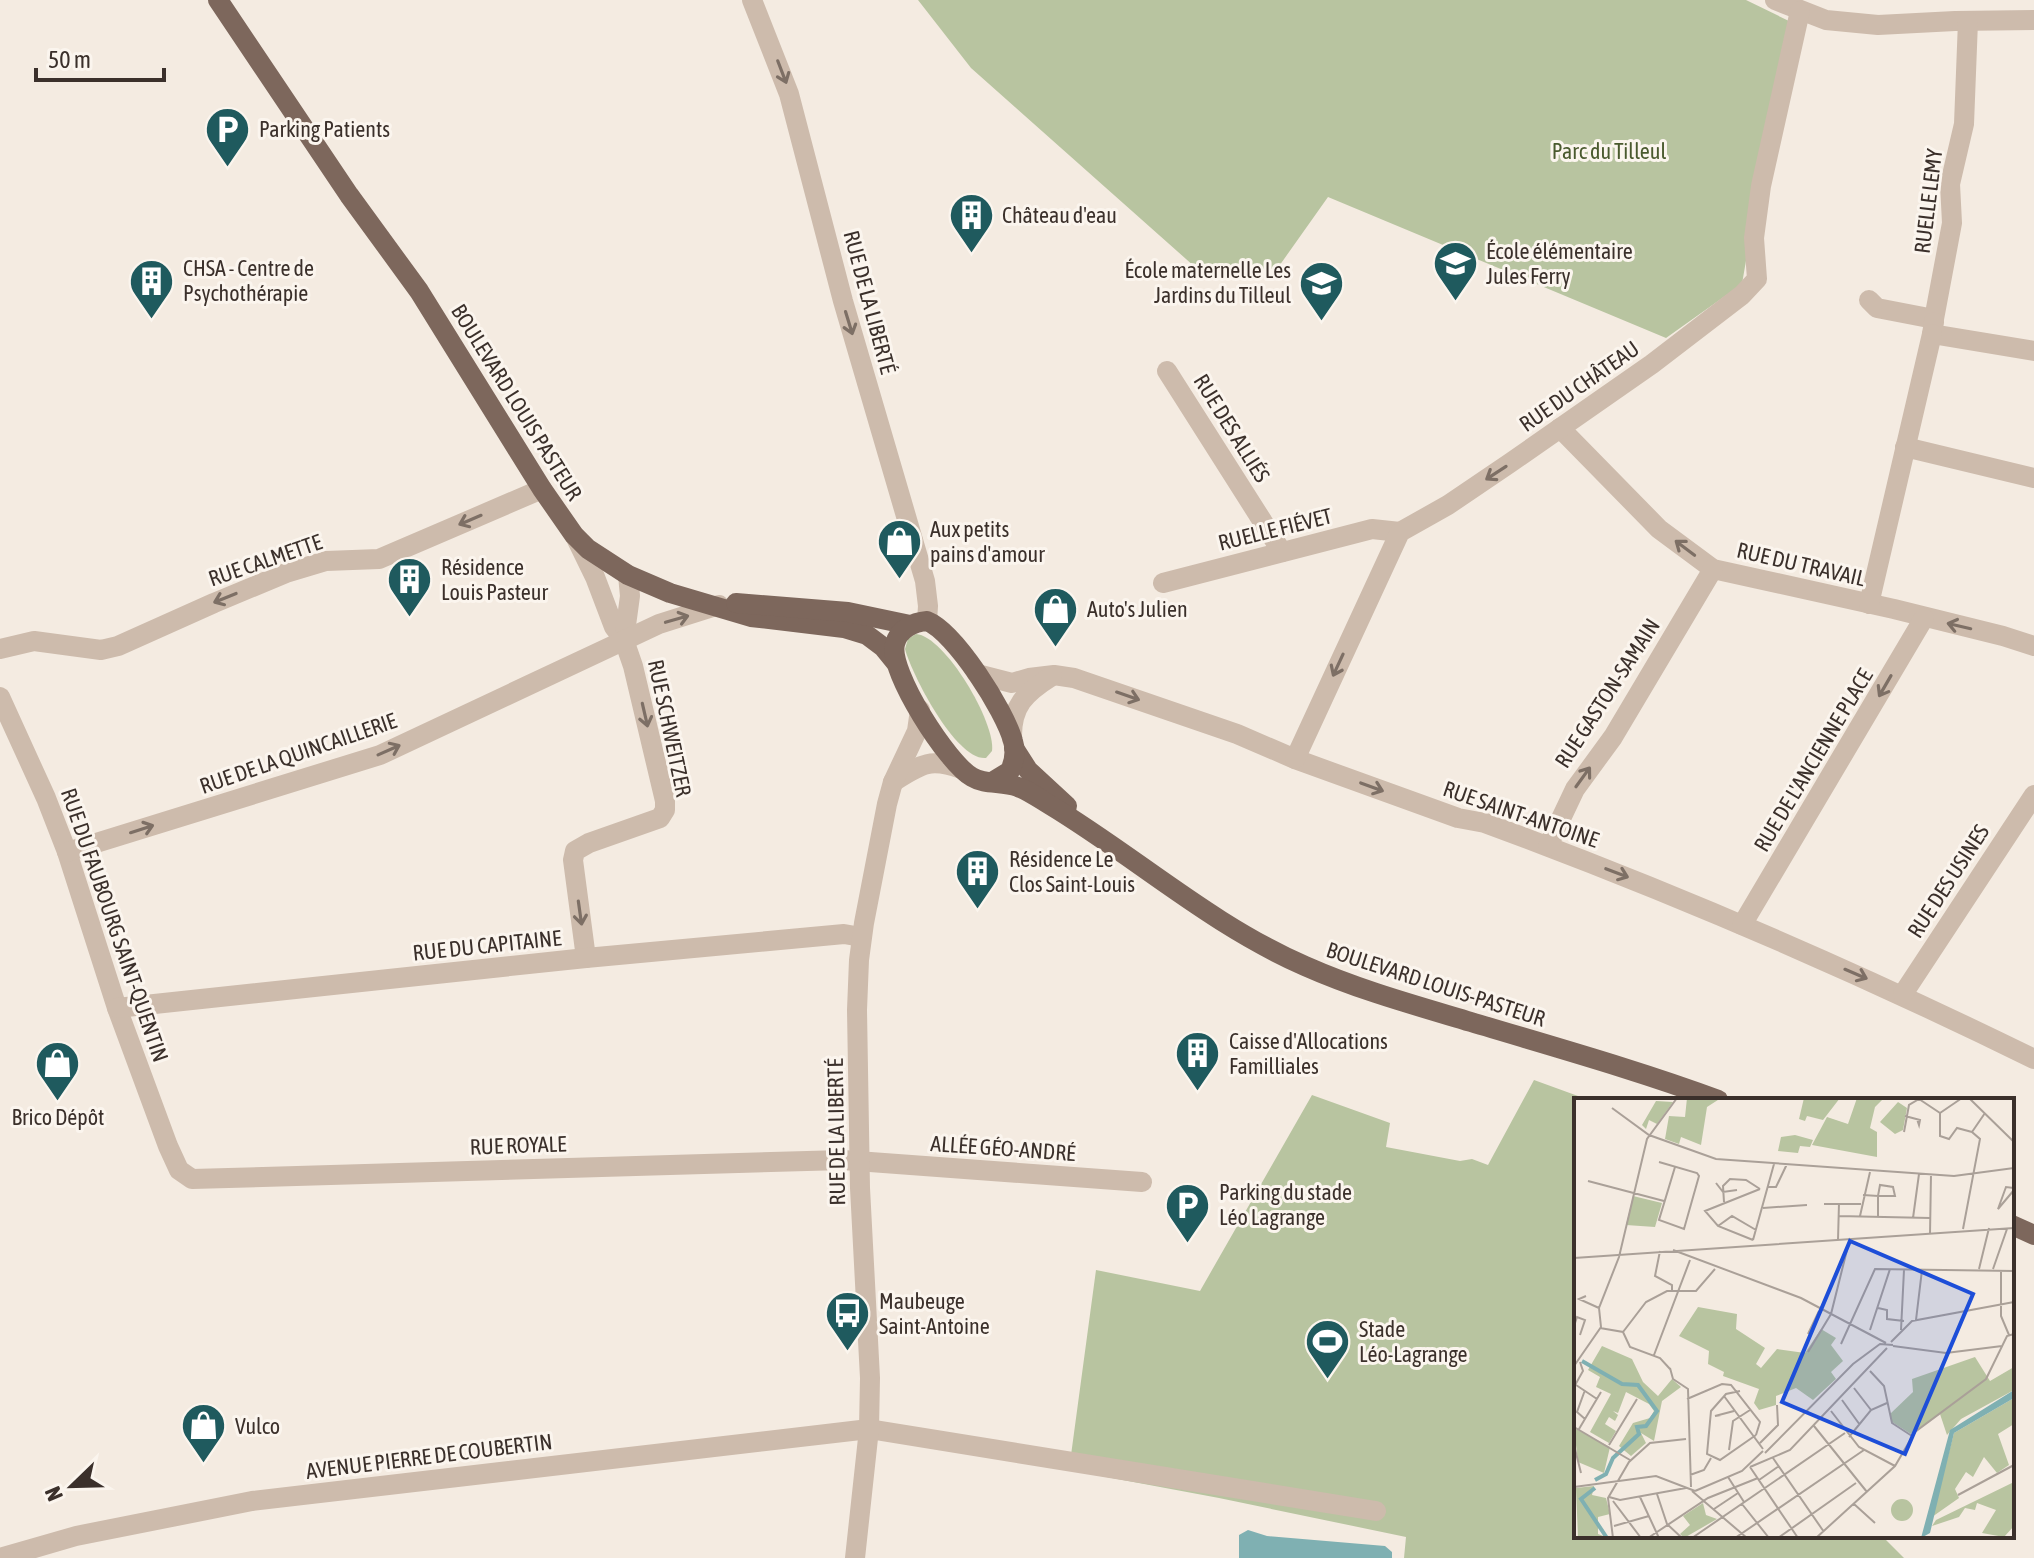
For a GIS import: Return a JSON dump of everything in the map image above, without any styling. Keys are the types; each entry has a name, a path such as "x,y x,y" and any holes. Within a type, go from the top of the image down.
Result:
{"main road":[{"name":"BOULEVARD LOUIS PASTEUR","path":"218,0 349,195 419,291 574,535 604,561 670,593 719,605 751,617 844,628 867,635 883,647 896,663 920,710 961,769"},
{"path":"719,605 744,602 848,612 918,623 949,635 977,674 1028,770 1089,828"},
{"path":"896,663 897,638 918,623"},
{"path":"992,782 1010,771 1013,744"},
{"name":"BOULEVARD LOUIS-PASTEUR","path":"961,769 973,778 1018,786 1089,828 1196,906 1302,965 1368,992 1654,1077 1712,1098"},
{"path":"2014,1226 2034,1235"}],"street":[{"name":"RUE DE LA LIBERTÉ","path":"752,0 789,94 843,301 925,581 927,595 918,623"},
{"path":"1775,0 1826,20 1878,25 2034,20"},
{"name":"RUE DU CHÂTEAU","path":"1400,532 1448,505 1652,364 1742,295 1757,279 1754,238 1761,186 1800,11"},
{"name":"RUELLE LEMY","path":"1869,604 1933,326 1952,223 1950,184 1964,124 1968,21"},
{"path":"1869,300 1877,308 1933,326 2034,351"},
{"name":"RUE DES ALLIÉS","path":"1167,371 1282,552"},
{"name":"RUE DU TRAVAIL","path":"1560,428 1659,529 1713,569 2003,636 2034,646"},
{"path":"1905,447 2034,478"},
{"name":"RUE CALMETTE","path":"0,649 34,641 101,650 118,646 286,573 326,561 379,559 542,489"},
{"name":"RUELLE FIÉVET","path":"1163,583 1372,529 1400,532"},
{"path":"1295,759 1400,532"},
{"path":"574,535 595,577 614,627 624,640"},
{"name":"RUE GASTON-SAMAIN","path":"1548,846 1575,789 1613,737 1713,569"},
{"path":"624,640 630,596 628,575"},
{"name":"RUE DE LA QUINCAILLERIE","path":"67,852 380,755 659,624 719,605"},
{"name":"RUE DE L'ANCIENNE PLACE","path":"1742,925 1924,618"},
{"name":"RUE SCHWEITZER","path":"586,958 573,860 575,851 660,818 665,810 640,696 624,640"},
{"name":"RUE SAINT-ANTOINE","path":"977,674 1012,683 1054,675 1088,682 1237,734 1295,759 1458,818 1485,823 1644,883 1903,994 2034,1059"},
{"path":"1013,744 1012,720 1017,709 1029,693 1054,675"},
{"name":"RUE DU FAUBOURG SAINT-QUENTIN","path":"0,697 67,852 117,1008 179,1170"},
{"name":"RUE DE LA LIBERTÉ","path":"855,1558 869,1429 870,1378 860,1162 857,1010 861,937 893,782 917,731 920,710"},
{"path":"893,782 923,763 946,764 961,769"},
{"name":"RUE DES USINES","path":"1903,994 2034,795"},
{"name":"RUE DU CAPITAINE","path":"117,1008 586,958 844,934 861,937"},
{"name":"RUE ROYALE","path":"179,1170 192,1179 519,1168 860,1162"},
{"name":"ALLÉE GÉO-ANDRÉ","path":"860,1162 1142,1182"},
{"name":"AVENUE PIERRE DE COUBERTIN","path":"0,1558 76,1536 252,1501 869,1429 1376,1511"}],"green space":[{"name":"Parc du Tilleul","path":"918,0 1746,0 1791,22 1742,284 1666,338 1328,197 1277,269 1195,267 971,68"},
{"path":"916,634 928,638 941,649 977,702 991,738 992,751 986,758 974,755 962,746 926,696 905,649 908,639"},
{"name":"Stade Léo-Lagrange","path":"1534,1080 1584,1098 1574,1098 1574,1538 1884,1538 1904,1558 1404,1558 1406,1537 1069,1470 1096,1270 1200,1291 1312,1095 1390,1123 1386,1147 1460,1161 1472,1159 1488,1165"}],"water":[{"path":"1248,1530 1267,1536 1385,1546 1392,1552 1392,1558 1239,1558 1239,1535"}],"place":[{"name":"Parking Patients","path":"228,168"},
{"name":"Château d'eau","path":"971,254"},
{"name":"École élémentaire Jules Ferry","path":"1455,303"},
{"name":"CHSA - Centre de Psychothérapie","path":"152,320"},
{"name":"École maternelle Les Jardins du Tilleul","path":"1322,322"},
{"name":"Aux petits pains d'amour","path":"899,581"},
{"name":"Résidence Louis Pasteur","path":"410,619"},
{"name":"Auto's Julien","path":"1056,648"},
{"name":"Résidence Le Clos Saint-Louis","path":"978,911"},
{"name":"Caisse d'Allocations Familliales","path":"1198,1093"},
{"name":"Brico Dépôt","path":"58,1103"},
{"name":"Parking du stade Léo Lagrange","path":"1188,1244"},
{"name":"Maubeuge Saint-Antoine","path":"848,1353"},
{"name":"Stade Léo-Lagrange","path":"1328,1381"},
{"name":"Vulco","path":"204,1465"}]}
